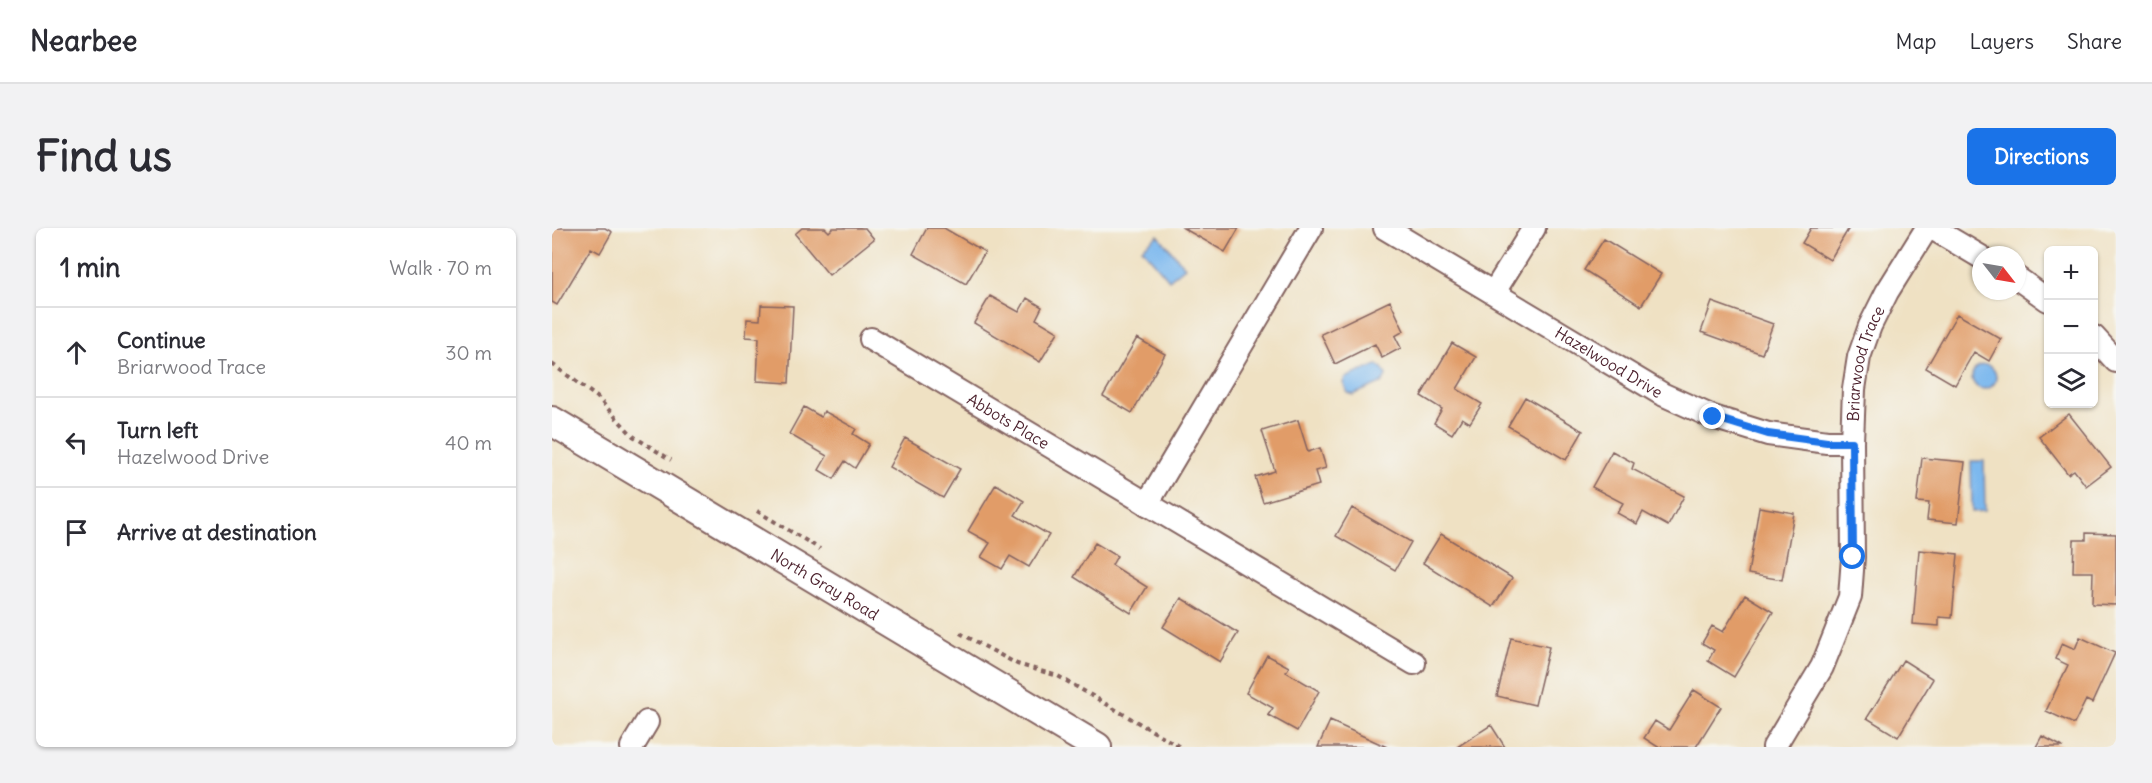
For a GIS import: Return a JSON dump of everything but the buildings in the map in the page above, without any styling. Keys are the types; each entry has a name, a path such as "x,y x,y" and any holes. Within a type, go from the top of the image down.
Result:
{"street":[{"path":"1147,504 1311,228"},
{"name":"Hazelwood Drive","path":"1385,228 1662,394 1713,417 1768,434 1827,442 1852,442"},
{"path":"1494,292 1534,228"},
{"path":"1929,228 1972,252"},
{"name":"Briarwood Trace","path":"1774,747 1822,667 1850,597 1853,557 1854,389 1862,346 1887,292 1929,228"},
{"path":"2026,284 2044,297"},
{"name":"Abbots Place","path":"871,339 1414,663"},
{"path":"2098,341 2116,361"},
{"name":"North Gray Road","path":"552,421 1097,747"},
{"path":"632,747 646,722"}],"path":[{"path":"552,364 597,397 633,436 679,465"},
{"path":"755,510 824,551"},
{"path":"955,630 1017,664 1058,676 1180,747"}],"water":[{"path":"1158,235 1185,267 1169,280 1142,248"},
{"path":"1377,365 1386,375 1383,382 1353,395 1348,393 1343,383 1345,378"},
{"path":"1984,365 1993,368 1996,377 1993,386 1984,389 1975,386 1972,377 1975,368"},
{"path":"1971,461 1984,461 1985,511 1972,512"}],"route":[{"path":"1713,417 1768,434 1827,442 1852,442 1853,557"}]}
